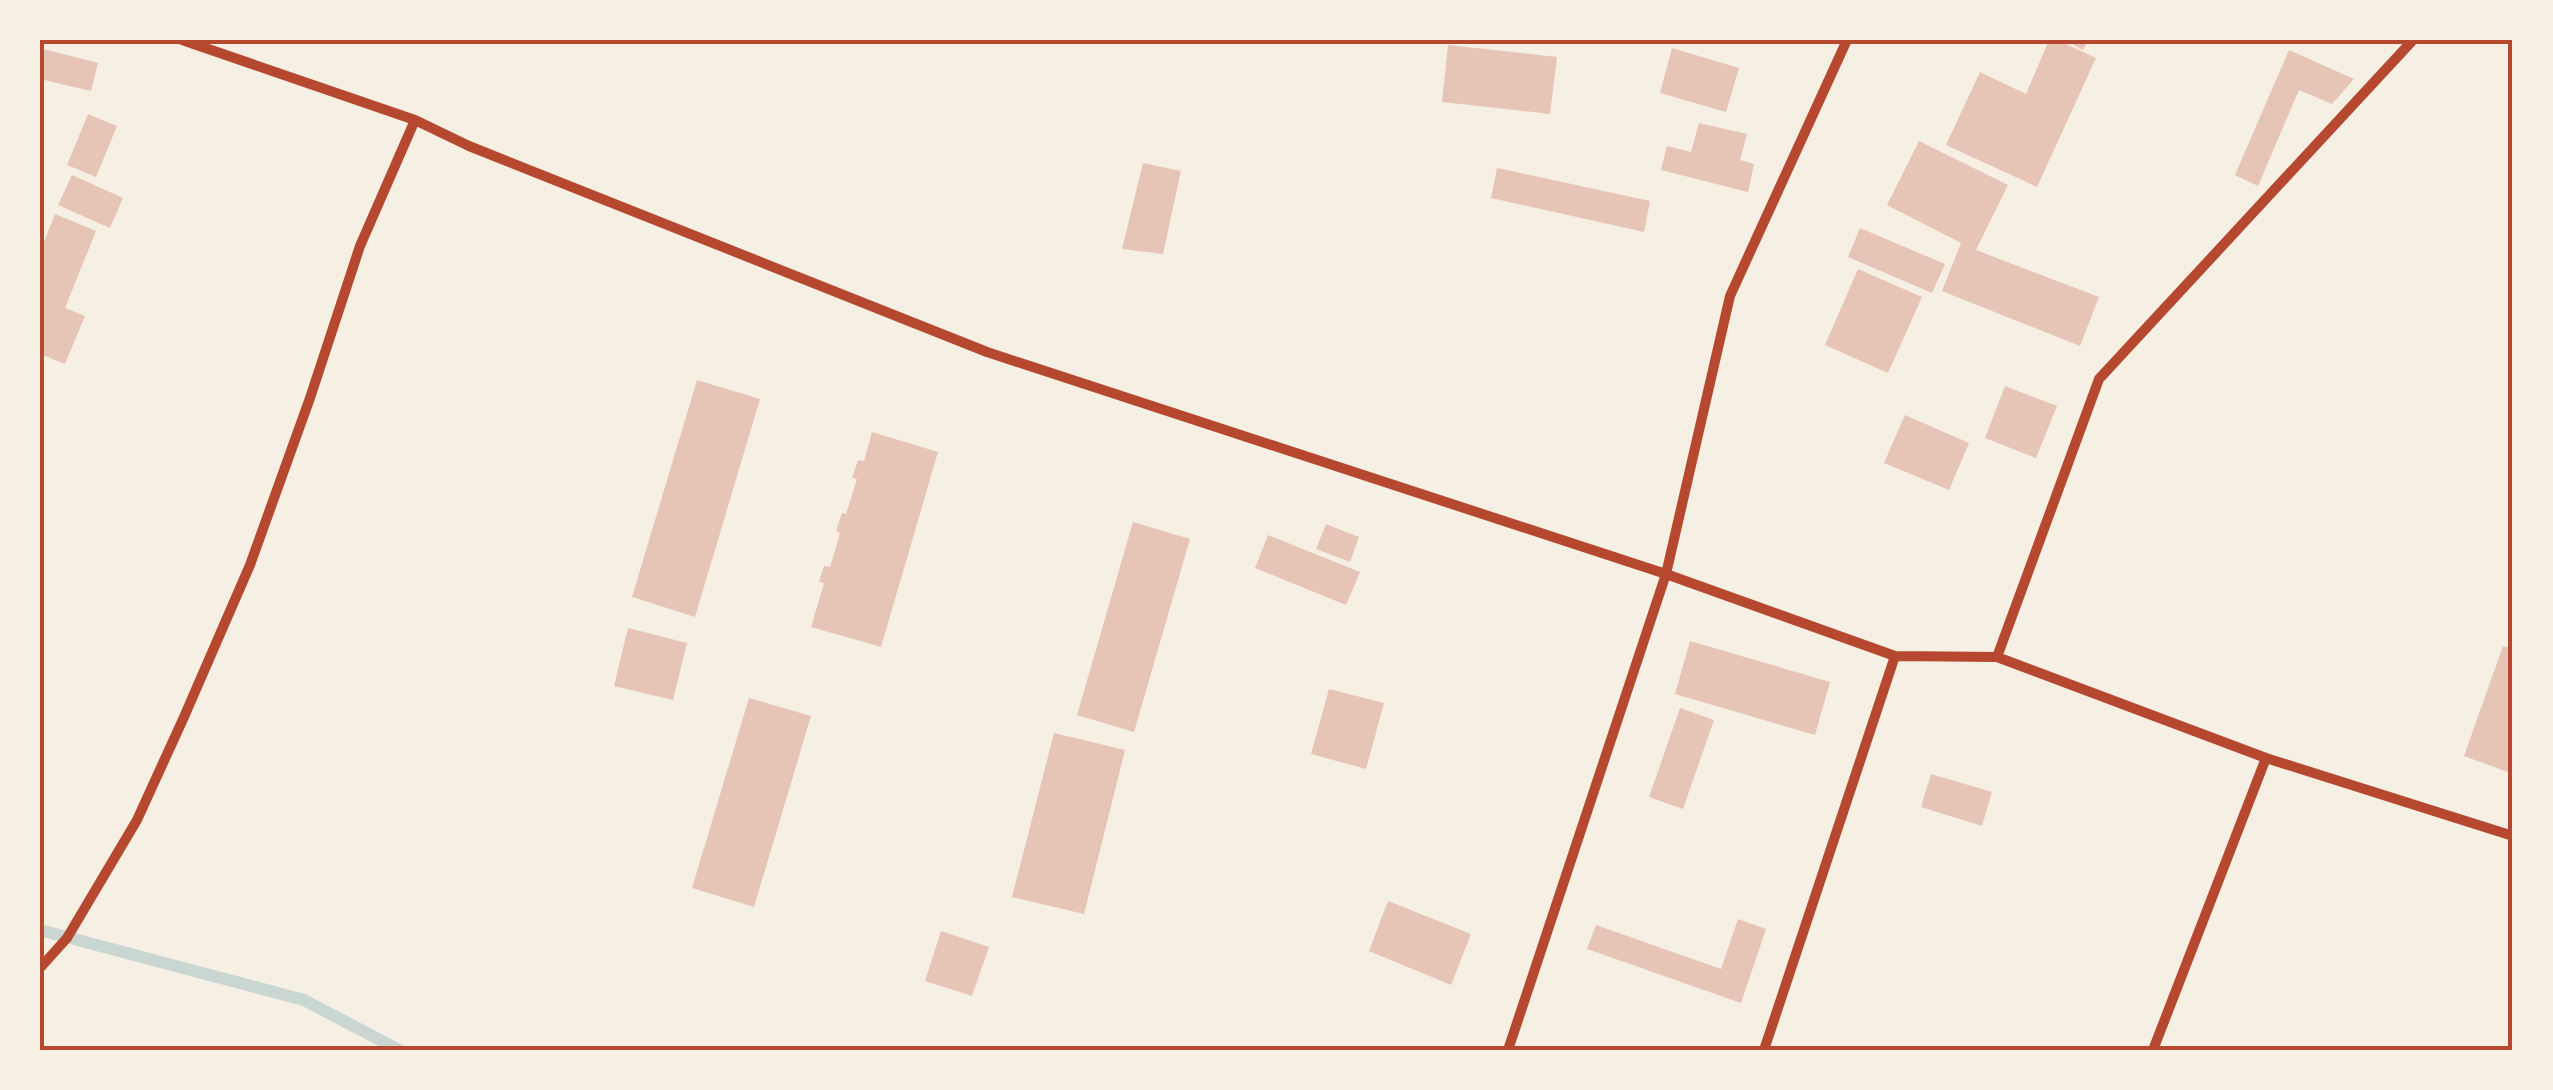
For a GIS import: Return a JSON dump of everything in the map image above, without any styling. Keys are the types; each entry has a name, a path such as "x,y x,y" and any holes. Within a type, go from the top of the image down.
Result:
{"street":[{"path":"182,40 415,120 469,146 987,352 1666,574 1895,656 1997,657 2266,758 2513,836"},
{"path":"1508,1050 1666,574 1730,296 1847,40"},
{"path":"1997,657 2098,379 2413,40"},
{"path":"40,968 67,938 137,820 184,717 250,565 360,246 415,120"},
{"path":"1764,1050 1895,656"},
{"path":"2153,1050 2266,758"}],"building":[{"path":"2049,40 2096,58 2037,187 1946,145 1980,72 2026,94"},
{"path":"2065,40 2088,40 2083,50"},
{"path":"1448,45 1557,57 1550,114 1442,102"},
{"path":"40,48 98,63 91,91 40,79"},
{"path":"1672,48 1739,68 1726,112 1660,93"},
{"path":"2289,50 2354,79 2332,104 2299,90 2258,186 2235,175"},
{"path":"88,114 117,126 96,177 67,165"},
{"path":"1699,123 1747,134 1740,160 1754,164 1748,192 1661,170 1667,146 1691,152"},
{"path":"1919,141 2008,185 1976,250 2099,297 2080,346 1942,291 1961,243 1887,205"},
{"path":"1143,163 1181,171 1163,254 1122,249"},
{"path":"1497,168 1650,201 1644,232 1491,198"},
{"path":"72,175 123,198 110,228 58,205"},
{"path":"55,214 96,231 65,308 85,316 65,364 40,354 40,252"},
{"path":"1860,228 1945,264 1932,293 1848,257"},
{"path":"1858,269 1922,297 1888,373 1825,345"},
{"path":"697,380 760,399 695,617 632,597"},
{"path":"2005,386 2057,406 2036,458 1985,438"},
{"path":"1905,415 1969,443 1949,490 1884,463"},
{"path":"872,432 938,452 881,647 811,627 824,583 819,582 824,566 830,567 840,533 836,531 857,479 852,478 858,460 864,461"},
{"path":"1133,522 1190,539 1134,732 1077,715"},
{"path":"1326,524 1359,537 1350,562 1316,549"},
{"path":"1268,535 1360,572 1346,605 1255,568"},
{"path":"628,628 687,643 673,700 614,686"},
{"path":"1690,641 1830,682 1815,735 1675,694"},
{"path":"2503,646 2513,649 2513,774 2464,756"},
{"path":"1329,689 1384,703 1366,769 1311,754"},
{"path":"749,698 811,716 754,907 692,888"},
{"path":"1680,708 1714,720 1683,809 1649,797"},
{"path":"1054,733 1125,750 1084,914 1012,897"},
{"path":"1931,774 1992,792 1982,826 1921,807"},
{"path":"1388,901 1471,934 1451,985 1369,951"},
{"path":"1738,919 1766,929 1741,1003 1587,949 1596,925 1721,969"},
{"path":"941,931 989,947 972,996 925,981"}],"waterway":[{"path":"40,930 304,1000 399,1050"}]}
